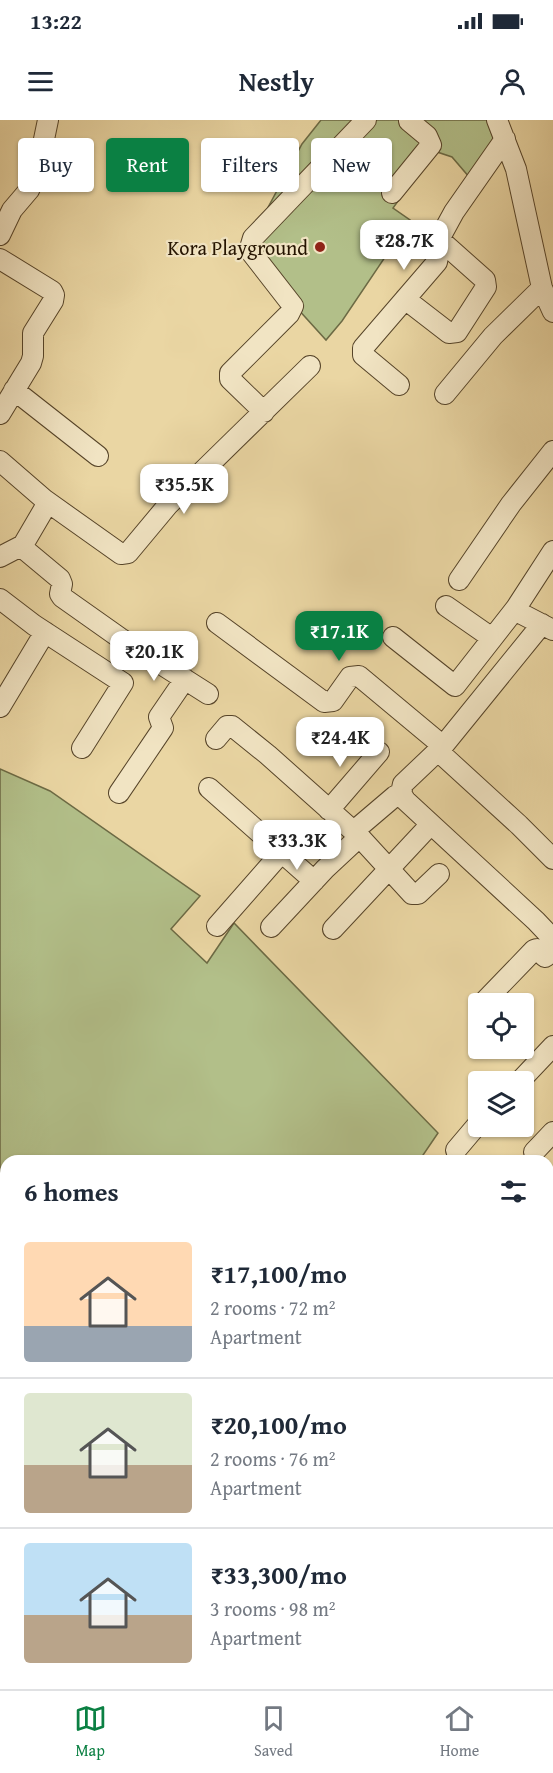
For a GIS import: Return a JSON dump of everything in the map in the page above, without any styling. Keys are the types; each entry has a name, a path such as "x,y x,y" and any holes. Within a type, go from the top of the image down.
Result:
{"street":[{"path":"0,235 12,210 28,190 37,173 48,120"},
{"path":"264,412 229,376 289,314 293,306 251,252 250,244 253,238 366,120"},
{"path":"392,193 431,145 427,136 409,120"},
{"path":"497,120 516,169 553,312"},
{"path":"399,385 363,355 363,348 437,262 440,240 454,212 505,139"},
{"path":"405,299 453,334 457,332 486,287 485,280 440,240"},
{"path":"0,259 52,291 54,295 53,301 33,333 31,363 0,414"},
{"path":"445,394 494,336 546,287"},
{"path":"0,461 45,500 125,555 168,505 310,366"},
{"path":"14,390 98,456"},
{"path":"459,580 511,504 553,451"},
{"path":"0,557 24,544 46,509 45,500"},
{"path":"24,544 28,553 62,581 59,590 62,597 120,638 208,694"},
{"path":"393,637 455,686 516,608 553,551"},
{"path":"0,598 45,632 123,683 82,748"},
{"path":"446,606 492,638"},
{"path":"516,608 519,614 548,627 440,749 403,784 401,793 405,800 553,939"},
{"path":"217,623 324,702 333,701 350,677 359,676 440,749 553,859"},
{"path":"0,707 45,632"},
{"path":"119,793 163,728 159,717 186,680"},
{"path":"216,739 227,726 232,726 357,832 412,894 416,895 439,874"},
{"path":"329,810 379,752"},
{"path":"209,788 314,881"},
{"path":"271,927 354,842 357,832 401,793"},
{"path":"333,929 431,824"},
{"path":"217,927 282,852"},
{"path":"492,993 534,950 537,949 545,957 553,951"},
{"path":"530,1071 553,1047"},
{"path":"534,1152 553,1132"},
{"path":"456,1150 468,1136"}],"green space":[{"name":"Kora Playground","path":"321,120 498,120 503,132 470,178 452,157 434,151 393,208 410,220 342,321 326,340 248,254 250,241 276,192 299,192 299,150"},
{"path":"0,769 50,791 200,896 171,929 207,963 234,923 438,1133 423,1155 0,1155"}],"place":[{"name":"Kora Playground","path":"320,247"}]}
